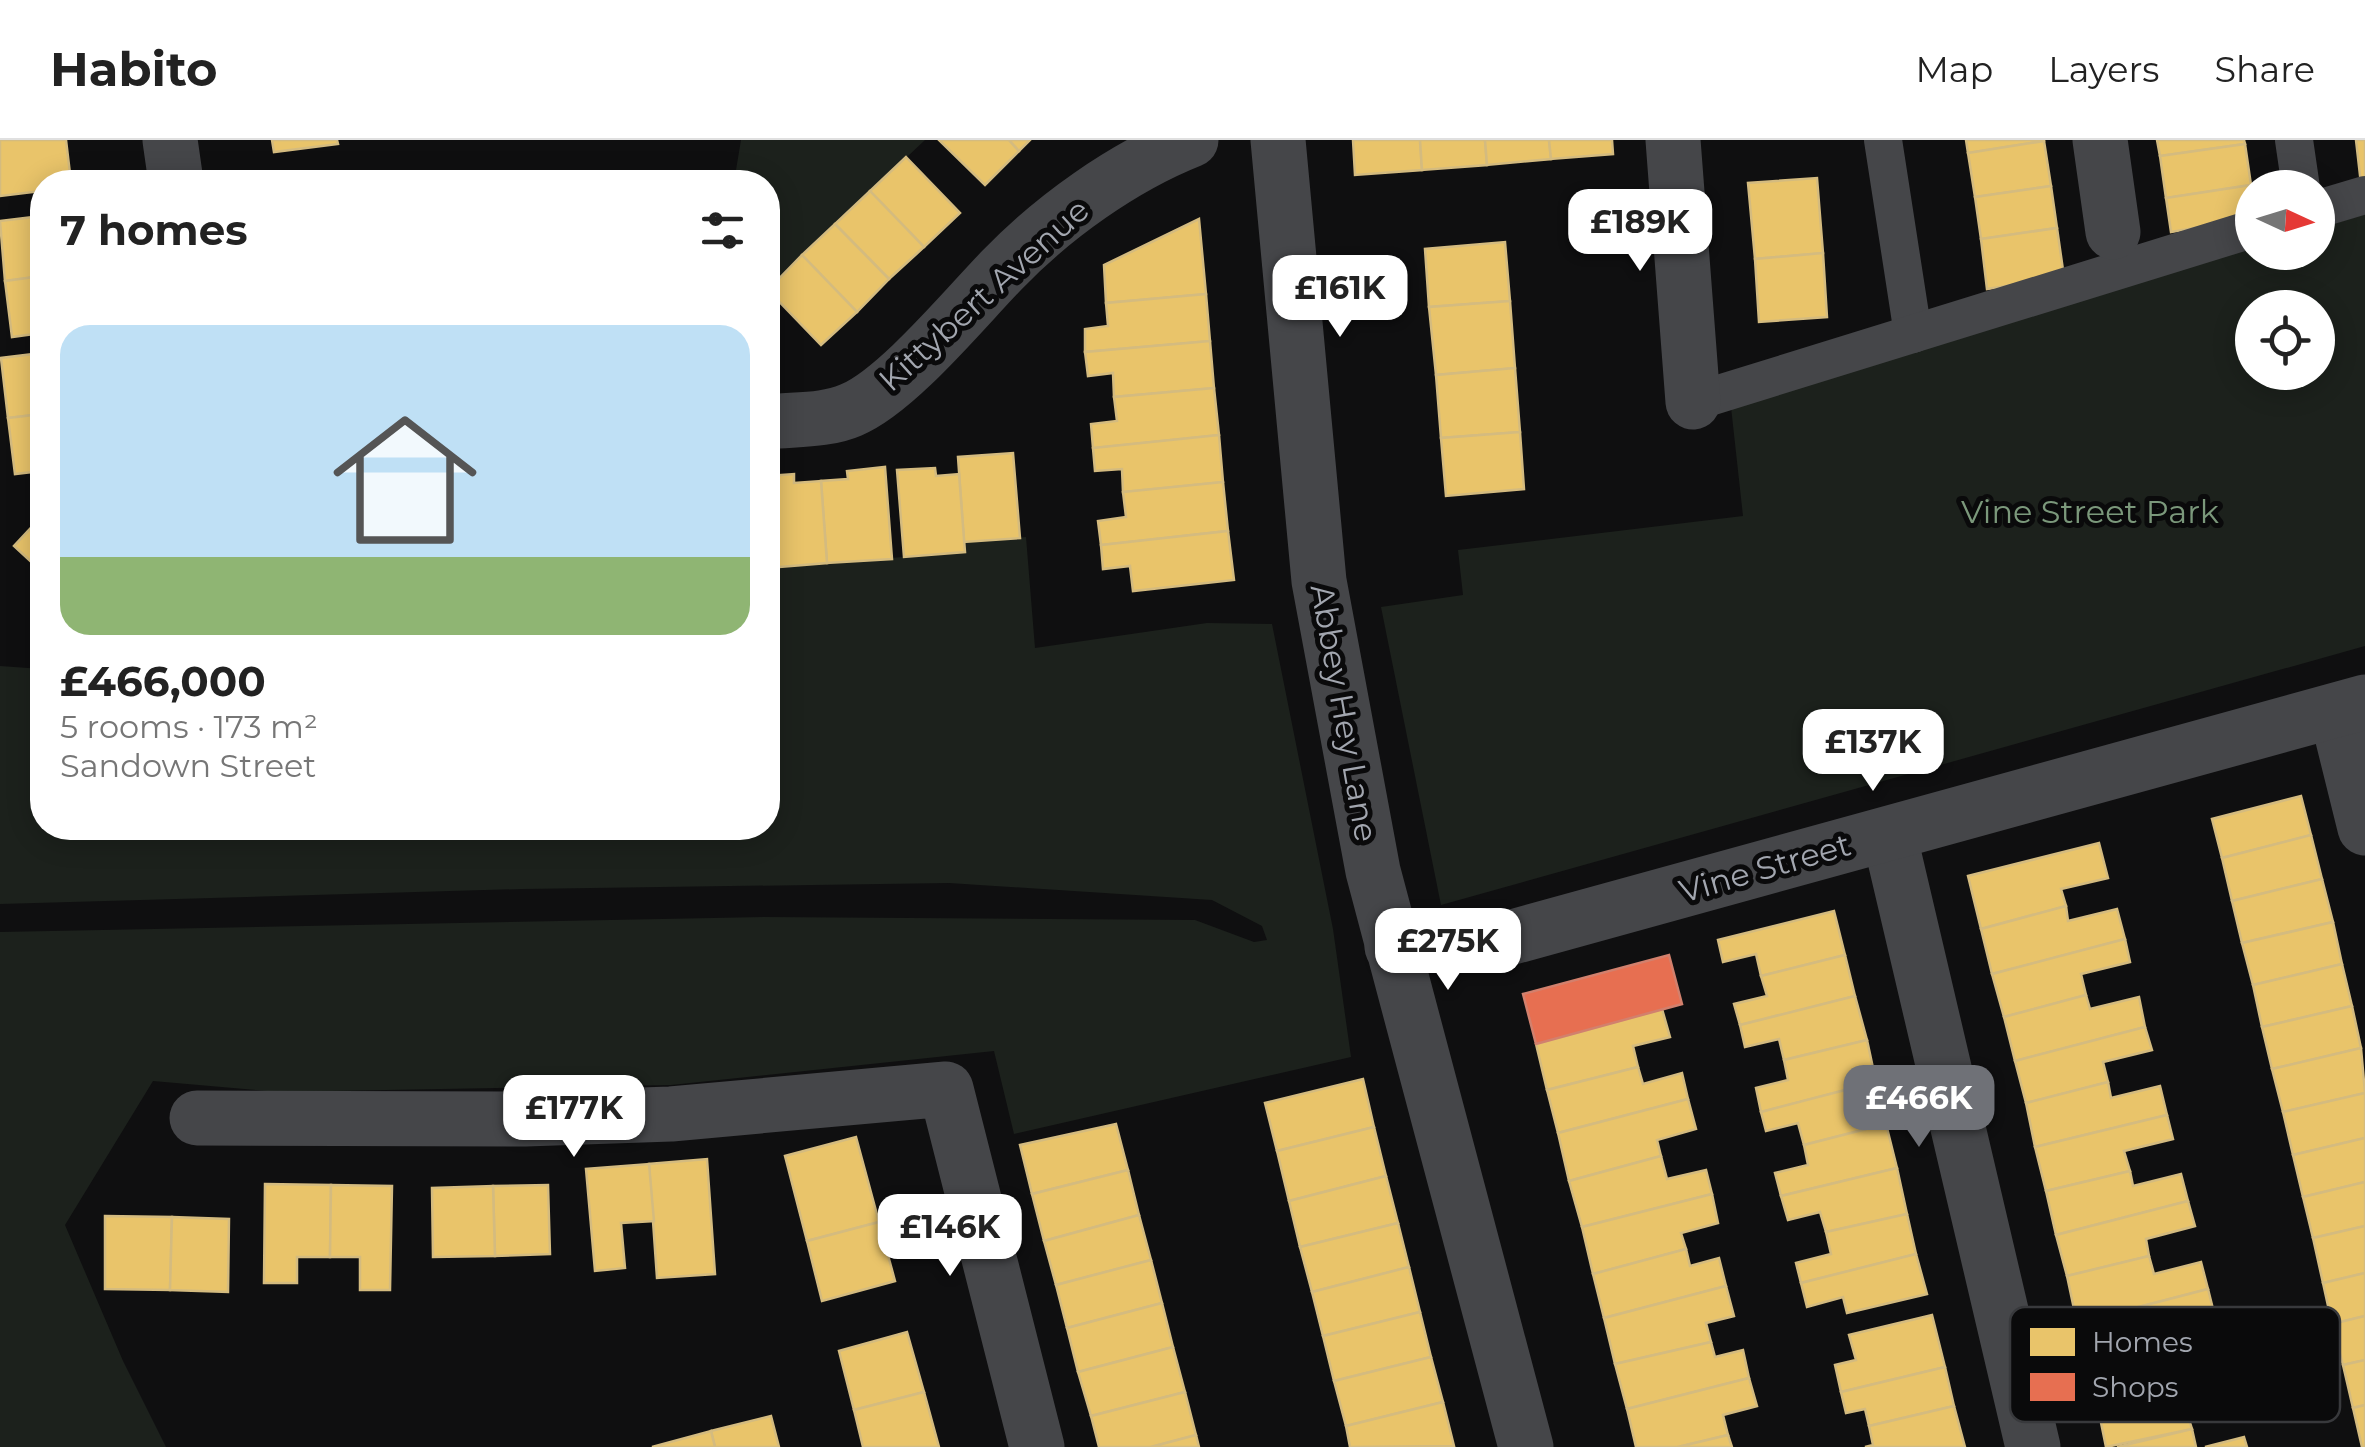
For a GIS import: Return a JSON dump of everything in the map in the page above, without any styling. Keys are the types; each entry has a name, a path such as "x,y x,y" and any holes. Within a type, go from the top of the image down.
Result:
{"street":[{"path":"170,140 174,170"},
{"name":"Kittybert Avenue","path":"780,421 832,416 852,410 874,396 918,358 1007,265 1073,210 1134,165 1191,140"},
{"name":"Abbey Hey Lane","path":"1278,140 1319,581 1373,870 1526,1447"},
{"path":"1673,140 1692,402"},
{"path":"2100,140 2116,252"},
{"path":"2351,707 2365,828"},
{"name":"Vine Street","path":"1392,948 1508,938 2351,707"},
{"path":"1889,834 2010,1353"},
{"path":"196,1118 525,1120 946,1089 1037,1447"},
{"path":"2026,1422 2032,1447"}],"lane":[{"path":"1883,140 1913,334"},
{"path":"2294,140 2298,170"},
{"path":"2335,204 2365,194"},
{"path":"1692,402 1913,334 2116,252 2235,233"}],"green space":[{"path":"741,140 925,140 780,277 780,170 736,170"},
{"name":"Vine Street Park","path":"2365,214 2365,646 1441,905 1381,607 1463,595 1458,550 1743,516 1731,407 2235,253 2235,270 2335,270 2335,224"},
{"path":"1026,537 1035,648 1207,623 1272,624 1333,929 1351,1057 1014,1134 994,1051 671,1085 278,1092 153,1081 65,1225 123,1361 166,1447 0,1447 0,932 764,917 1195,920 1254,942 1267,940 1262,926 1212,900 949,883 523,889 0,904 0,666 30,668 30,840 780,840 780,567 964,552 964,542"}],"building: Homes":[{"path":"0,140 66,140 70,170 30,170 30,192 0,196"},
{"path":"272,140 337,140 338,144 274,152"},
{"path":"939,140 1009,140 1019,151 985,185"},
{"path":"1009,140 1030,140 1019,151"},
{"path":"1353,140 1420,140 1422,170 1355,175"},
{"path":"1420,140 1485,140 1487,165 1422,170"},
{"path":"1485,140 1549,140 1551,159 1487,165"},
{"path":"1549,140 1612,140 1613,154 1551,159"},
{"path":"1966,140 2044,140 2044,141 1968,153"},
{"path":"2157,140 2244,140 2245,144 2160,156"},
{"path":"2356,140 2365,140 2365,183 2361,184"},
{"path":"2044,141 2051,186 1975,197 1968,153"},
{"path":"2245,144 2249,170 2235,170 2235,187 2166,198 2160,156"},
{"path":"906,157 960,213 924,247 870,191"},
{"path":"1817,178 1823,253 1755,259 1748,183"},
{"path":"2051,186 2057,228 1981,239 1975,197"},
{"path":"2235,187 2235,221 2171,232 2166,198"},
{"path":"870,191 924,247 889,279 835,224"},
{"path":"30,217 30,278 5,281 0,221"},
{"path":"1199,219 1206,294 1106,303 1104,265"},
{"path":"835,224 889,279 857,312 802,255"},
{"path":"2057,228 2064,277 1987,289 1981,239"},
{"path":"1505,242 1510,301 1429,307 1425,249"},
{"path":"1823,253 1827,317 1759,322 1755,259"},
{"path":"802,255 857,312 821,345 780,302 780,278"},
{"path":"30,278 30,335 12,337 5,281"},
{"path":"1206,294 1210,341 1085,352 1085,329 1108,326 1106,303"},
{"path":"1510,301 1515,368 1436,375 1429,307"},
{"path":"1210,341 1214,388 1114,397 1113,373 1088,376 1085,352"},
{"path":"30,354 30,415 8,418 1,358"},
{"path":"1515,368 1520,432 1441,438 1436,375"},
{"path":"1214,388 1219,435 1093,448 1091,424 1117,421 1114,397"},
{"path":"30,415 30,472 15,474 8,418"},
{"path":"1520,432 1524,489 1446,496 1441,438"},
{"path":"1219,435 1223,482 1123,492 1122,469 1095,471 1093,448"},
{"path":"1013,453 1020,538 964,542 958,457"},
{"path":"885,467 892,559 827,563 821,481 848,479 847,471"},
{"path":"935,468 936,476 959,474 965,552 904,557 897,470"},
{"path":"794,474 794,483 821,481 827,563 780,567 780,475"},
{"path":"1223,482 1228,531 1101,545 1098,521 1126,517 1123,492"},
{"path":"30,529 30,561 14,546"},
{"path":"1228,531 1234,580 1133,591 1130,566 1103,569 1101,545"},
{"path":"2301,796 2311,835 2222,858 2212,819"},
{"path":"2311,835 2322,879 2232,901 2222,858"},
{"path":"2099,843 2108,878 2061,889 2066,906 1981,929 1968,876"},
{"path":"2322,879 2333,922 2242,943 2232,901"},
{"path":"2066,906 2068,921 2117,909 2125,939 1992,974 1981,929"},
{"path":"1834,911 1845,955 1761,976 1756,954 1723,962 1718,940"},
{"path":"2333,922 2342,964 2253,985 2242,943"},
{"path":"2125,939 2130,962 2081,974 2086,995 2004,1017 1992,974"},
{"path":"1845,955 1855,996 1740,1025 1734,1004 1767,996 1761,976"},
{"path":"2342,964 2352,1006 2262,1027 2253,985"},
{"path":"2086,995 2090,1009 2139,997 2145,1027 2015,1061 2004,1017"},
{"path":"1855,996 1867,1040 1784,1060 1779,1039 1745,1047 1740,1025"},
{"path":"2352,1006 2361,1048 2272,1069 2262,1027"},
{"path":"1662,1009 1670,1037 1633,1046 1638,1067 1547,1090 1536,1044"},
{"path":"2145,1027 2152,1050 2103,1062 2108,1082 2026,1103 2015,1061"},
{"path":"1867,1040 1876,1082 1761,1112 1756,1088 1788,1080 1784,1060"},
{"path":"2361,1048 2365,1093 2283,1112 2272,1069"},
{"path":"1638,1067 1643,1084 1682,1073 1688,1099 1558,1133 1547,1090"},
{"path":"1363,1079 1374,1127 1277,1151 1265,1103"},
{"path":"1876,1082 1886,1124 1804,1145 1798,1123 1766,1131 1761,1112"},
{"path":"2108,1082 2111,1098 2160,1086 2167,1115 2035,1147 2026,1103"},
{"path":"2365,1093 2365,1138 2293,1155 2283,1112"},
{"path":"1688,1099 1696,1129 1657,1140 1661,1156 1569,1181 1558,1133"},
{"path":"2167,1115 2173,1139 2124,1151 2130,1171 2046,1191 2035,1147"},
{"path":"1116,1124 1128,1170 1032,1194 1020,1145"},
{"path":"1886,1124 1897,1168 1781,1196 1775,1173 1808,1165 1804,1145"},
{"path":"1374,1127 1386,1176 1289,1201 1277,1151"},
{"path":"856,1137 879,1222 807,1241 785,1156"},
{"path":"2365,1138 2365,1182 2303,1197 2293,1155"},
{"path":"1661,1156 1667,1179 1706,1170 1712,1194 1582,1227 1569,1181"},
{"path":"707,1159 715,1274 657,1278 649,1164"},
{"path":"649,1164 654,1221 621,1223 625,1268 595,1271 586,1169"},
{"path":"1897,1168 1907,1214 1826,1232 1820,1212 1788,1220 1781,1196"},
{"path":"1128,1170 1139,1215 1044,1241 1032,1194"},
{"path":"2130,1171 2133,1186 2181,1174 2188,1201 2056,1235 2046,1191"},
{"path":"1386,1176 1398,1223 1300,1247 1289,1201"},
{"path":"2365,1182 2365,1226 2313,1238 2303,1197"},
{"path":"265,1184 331,1185 330,1257 297,1257 297,1283 264,1283"},
{"path":"331,1185 392,1186 390,1290 360,1290 360,1257 330,1257"},
{"path":"548,1185 550,1254 495,1256 493,1186"},
{"path":"493,1186 495,1256 433,1257 432,1188"},
{"path":"1712,1194 1718,1223 1681,1233 1686,1249 1593,1274 1582,1227"},
{"path":"2188,1201 2195,1226 2146,1239 2149,1256 2067,1276 2056,1235"},
{"path":"1907,1214 1916,1254 1801,1283 1796,1263 1831,1254 1826,1232"},
{"path":"1139,1215 1151,1260 1056,1285 1044,1241"},
{"path":"105,1216 172,1217 170,1290 105,1289"},
{"path":"172,1217 229,1219 228,1292 170,1290"},
{"path":"879,1222 895,1281 822,1301 807,1241"},
{"path":"1398,1223 1409,1267 1312,1292 1300,1247"},
{"path":"2365,1226 2365,1273 2323,1283 2313,1238"},
{"path":"1686,1249 1690,1266 1719,1258 1726,1286 1604,1318 1593,1274"},
{"path":"1916,1254 1927,1294 1847,1313 1843,1297 1807,1307 1801,1283"},
{"path":"2149,1256 2154,1274 2201,1262 2208,1289 2139,1307 2074,1307 2067,1276"},
{"path":"1151,1260 1162,1303 1067,1328 1056,1285"},
{"path":"1409,1267 1420,1312 1323,1336 1312,1292"},
{"path":"2365,1273 2365,1316 2340,1322 2340,1307 2328,1307 2323,1283"},
{"path":"1726,1286 1734,1316 1706,1323 1711,1342 1615,1364 1604,1318"},
{"path":"2208,1289 2212,1307 2139,1307"},
{"path":"1162,1303 1173,1347 1078,1372 1067,1328"},
{"path":"1420,1312 1431,1357 1334,1381 1323,1336"},
{"path":"1932,1315 1945,1367 1841,1392 1835,1365 1856,1360 1849,1335"},
{"path":"2365,1316 2365,1360 2343,1365 2340,1322"},
{"path":"907,1332 924,1392 854,1410 839,1351"},
{"path":"1711,1342 1715,1357 1743,1350 1749,1378 1627,1409 1615,1364"},
{"path":"1173,1347 1185,1392 1091,1416 1078,1372"},
{"path":"1431,1357 1443,1402 1346,1426 1334,1381"},
{"path":"2365,1360 2365,1405 2353,1408 2343,1365"},
{"path":"1945,1367 1954,1406 1869,1426 1865,1409 1846,1413 1841,1392"},
{"path":"1749,1378 1757,1406 1723,1415 1728,1435 1678,1447 1636,1447 1627,1409"},
{"path":"924,1392 939,1447 863,1447 854,1410"},
{"path":"1185,1392 1196,1435 1151,1447 1099,1447 1091,1416"},
{"path":"1443,1402 1454,1446 1350,1447 1346,1426"},
{"path":"2365,1405 2365,1447 2362,1447 2353,1408"},
{"path":"1954,1406 1965,1447 1865,1447 1873,1445 1869,1426"},
{"path":"771,1416 779,1447 715,1447 711,1431"},
{"path":"2101,1422 2190,1422 2192,1429 2106,1447"},
{"path":"2192,1429 2196,1447 2117,1447"},
{"path":"711,1431 715,1447 652,1447"},
{"path":"1196,1435 1199,1447 1151,1447"},
{"path":"1728,1435 1732,1447 1678,1447"},
{"path":"2244,1437 2247,1447 2205,1447"}],"building: Shops":[{"path":"1669,955 1682,1004 1536,1044 1523,994"}]}
